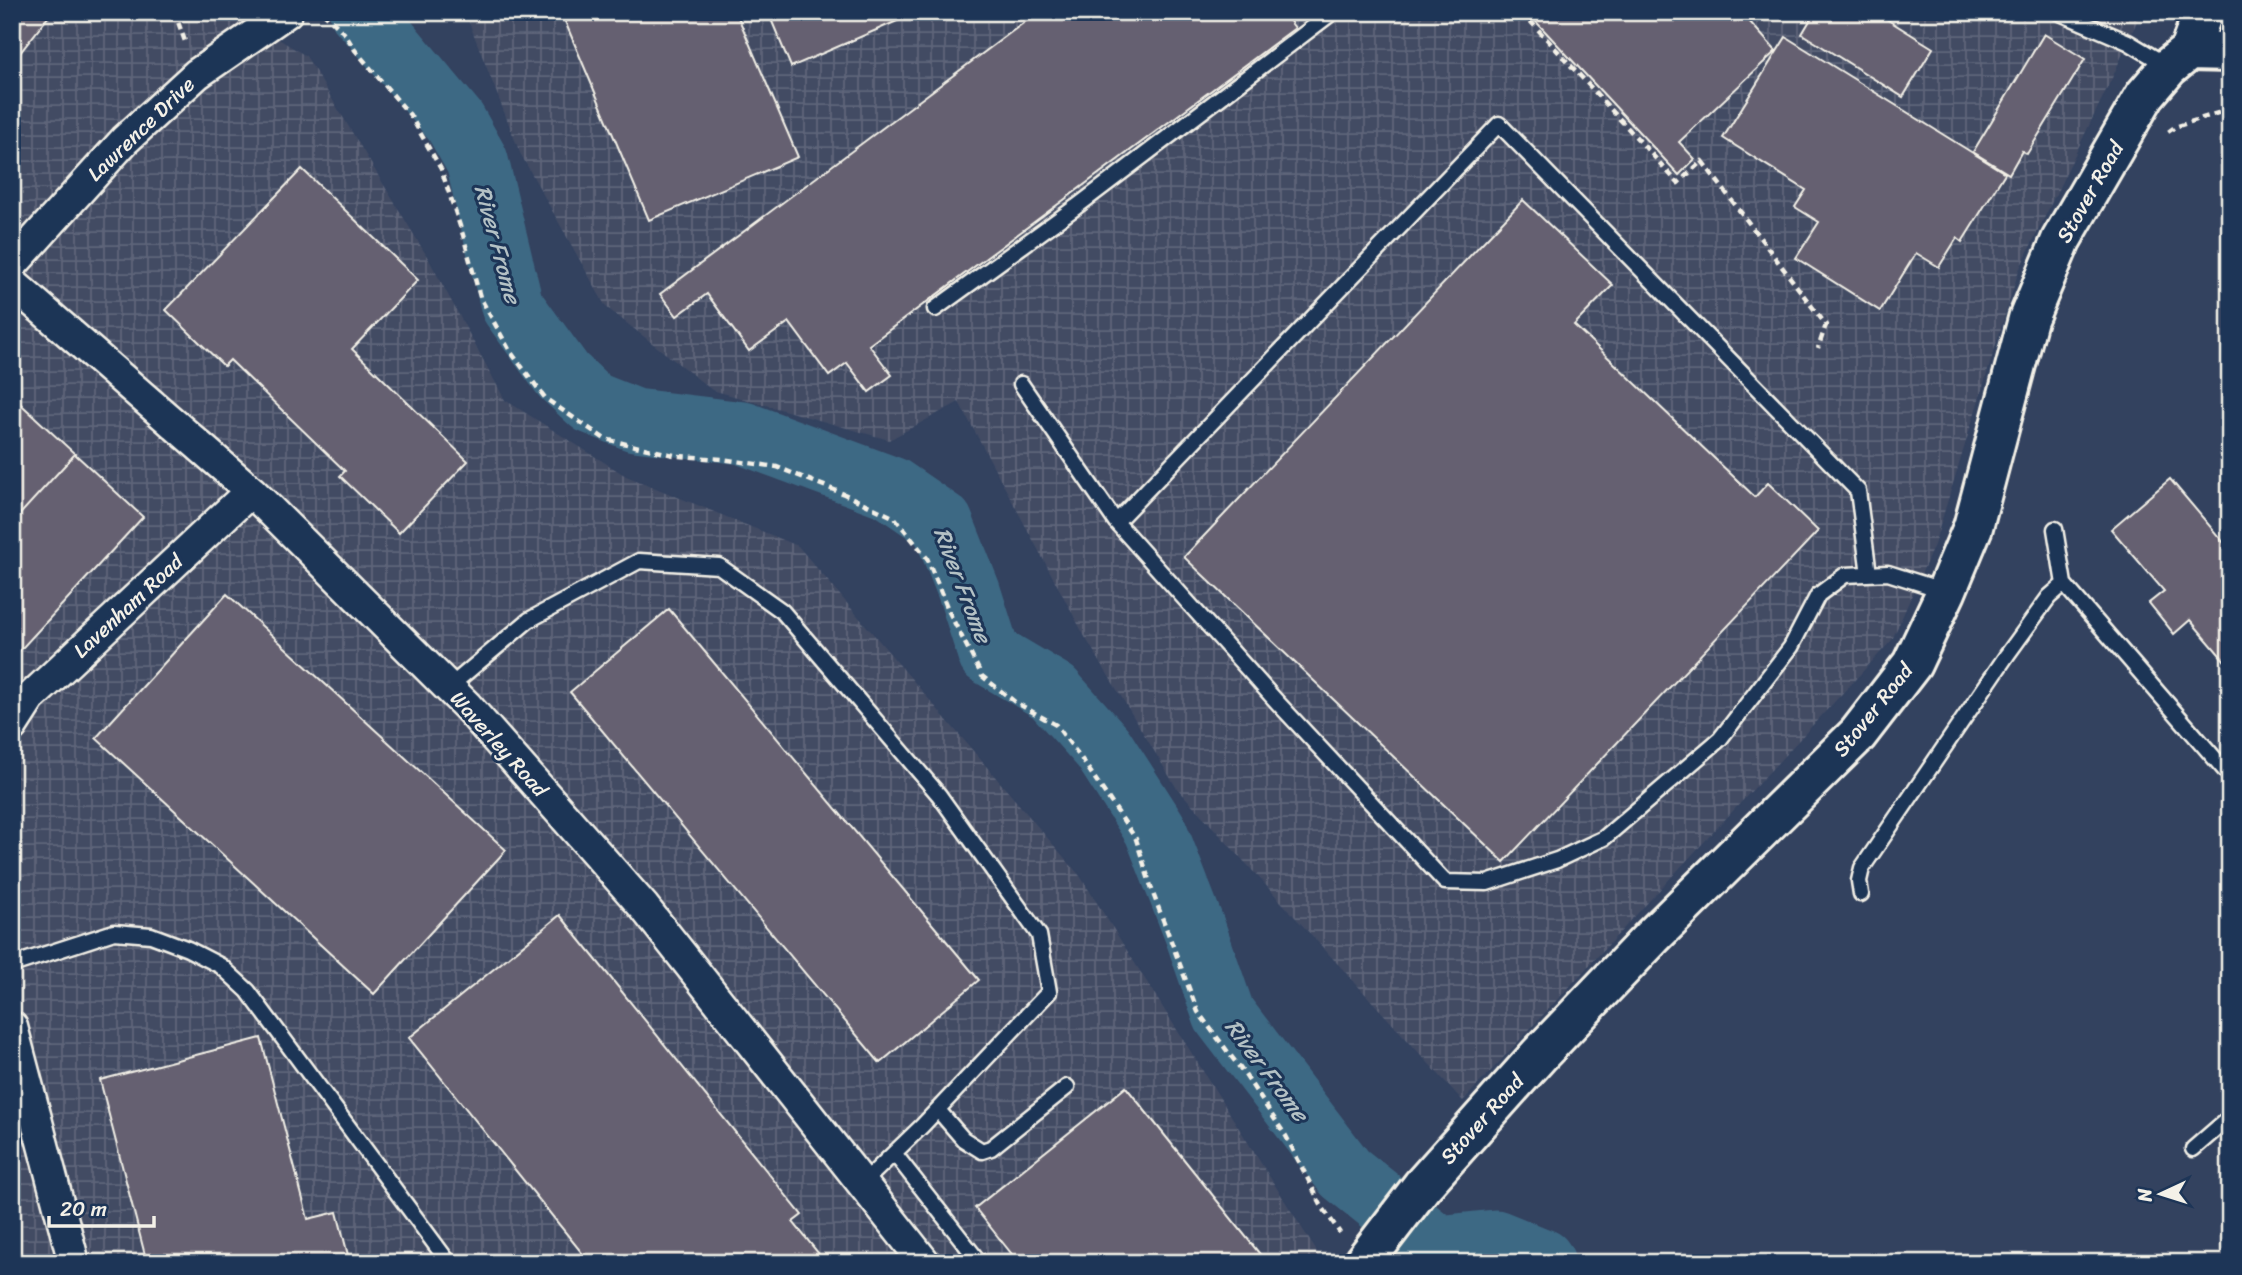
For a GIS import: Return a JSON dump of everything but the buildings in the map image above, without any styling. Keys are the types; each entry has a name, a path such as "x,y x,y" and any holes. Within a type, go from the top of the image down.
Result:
{"main road":[{"name":"Stover Road","path":"1368,1256 1422,1186 1538,1055 1858,734 1912,664 1973,527 2028,319 2061,240 2145,95 2179,59 2203,12"},
{"path":"2179,59 2230,52"}],"street":[{"name":"Lawrence Drive","path":"12,265 125,140 197,74 287,12"},
{"name":"Waverley Road","path":"12,283 251,491 467,706 644,906 863,1183 914,1259"},
{"name":"Lavenham Road","path":"12,726 30,698 251,491"},
{"path":"12,1027 74,1263"}],"lane":[{"path":"934,309 1076,207 1333,12"},
{"path":"2058,12 2128,42 2179,59"},
{"path":"1116,523 1499,124 1858,491 1869,574"},
{"path":"1021,384 1116,523 1278,703 1445,882 1486,883 1557,860 1604,838 1720,739 1791,647 1818,595 1845,575 1888,573 1946,592"},
{"path":"2055,529 2064,584 2230,776"},
{"path":"449,688 529,620 639,561 719,566 782,611 939,795 1039,935 1049,992 938,1110 863,1183"},
{"path":"1861,894 1859,881 1862,868 2007,655 2049,597 2064,584"},
{"path":"12,965 114,932 151,936 188,949 221,967 248,991 449,1263"},
{"path":"938,1110 963,1139 982,1151 991,1148 1067,1087"},
{"path":"2193,1149 2230,1117"},
{"path":"894,1153 980,1263"}],"path":[{"path":"323,12 345,34 410,115 441,169 481,298 510,351 546,399 606,439 678,456 776,467 895,518 927,558 949,612 982,676 1015,702 1056,725 1136,839 1154,896 1198,1012 1286,1136 1321,1205"},
{"path":"1521,12 1678,183 1702,161 1826,325 1818,348"}],"shaded area":[{"path":"12,12 235,12 306,56 428,258 505,400 626,476 798,546 1080,876 1324,1263 12,1263"},
{"path":"465,12 2141,12 2019,270 1934,545 1892,640 1463,1101 1176,787 1085,637 959,402 889,440 712,390 606,307 520,153"}],"waterway":[{"name":"River Frome","path":"361,12 455,122 477,161 512,306 563,376 592,403 635,420 743,433 891,488 942,523 969,591 989,654 1053,692 1103,748 1155,829 1224,1015 1345,1173 1438,1247 1495,1241 1544,1263"}]}
